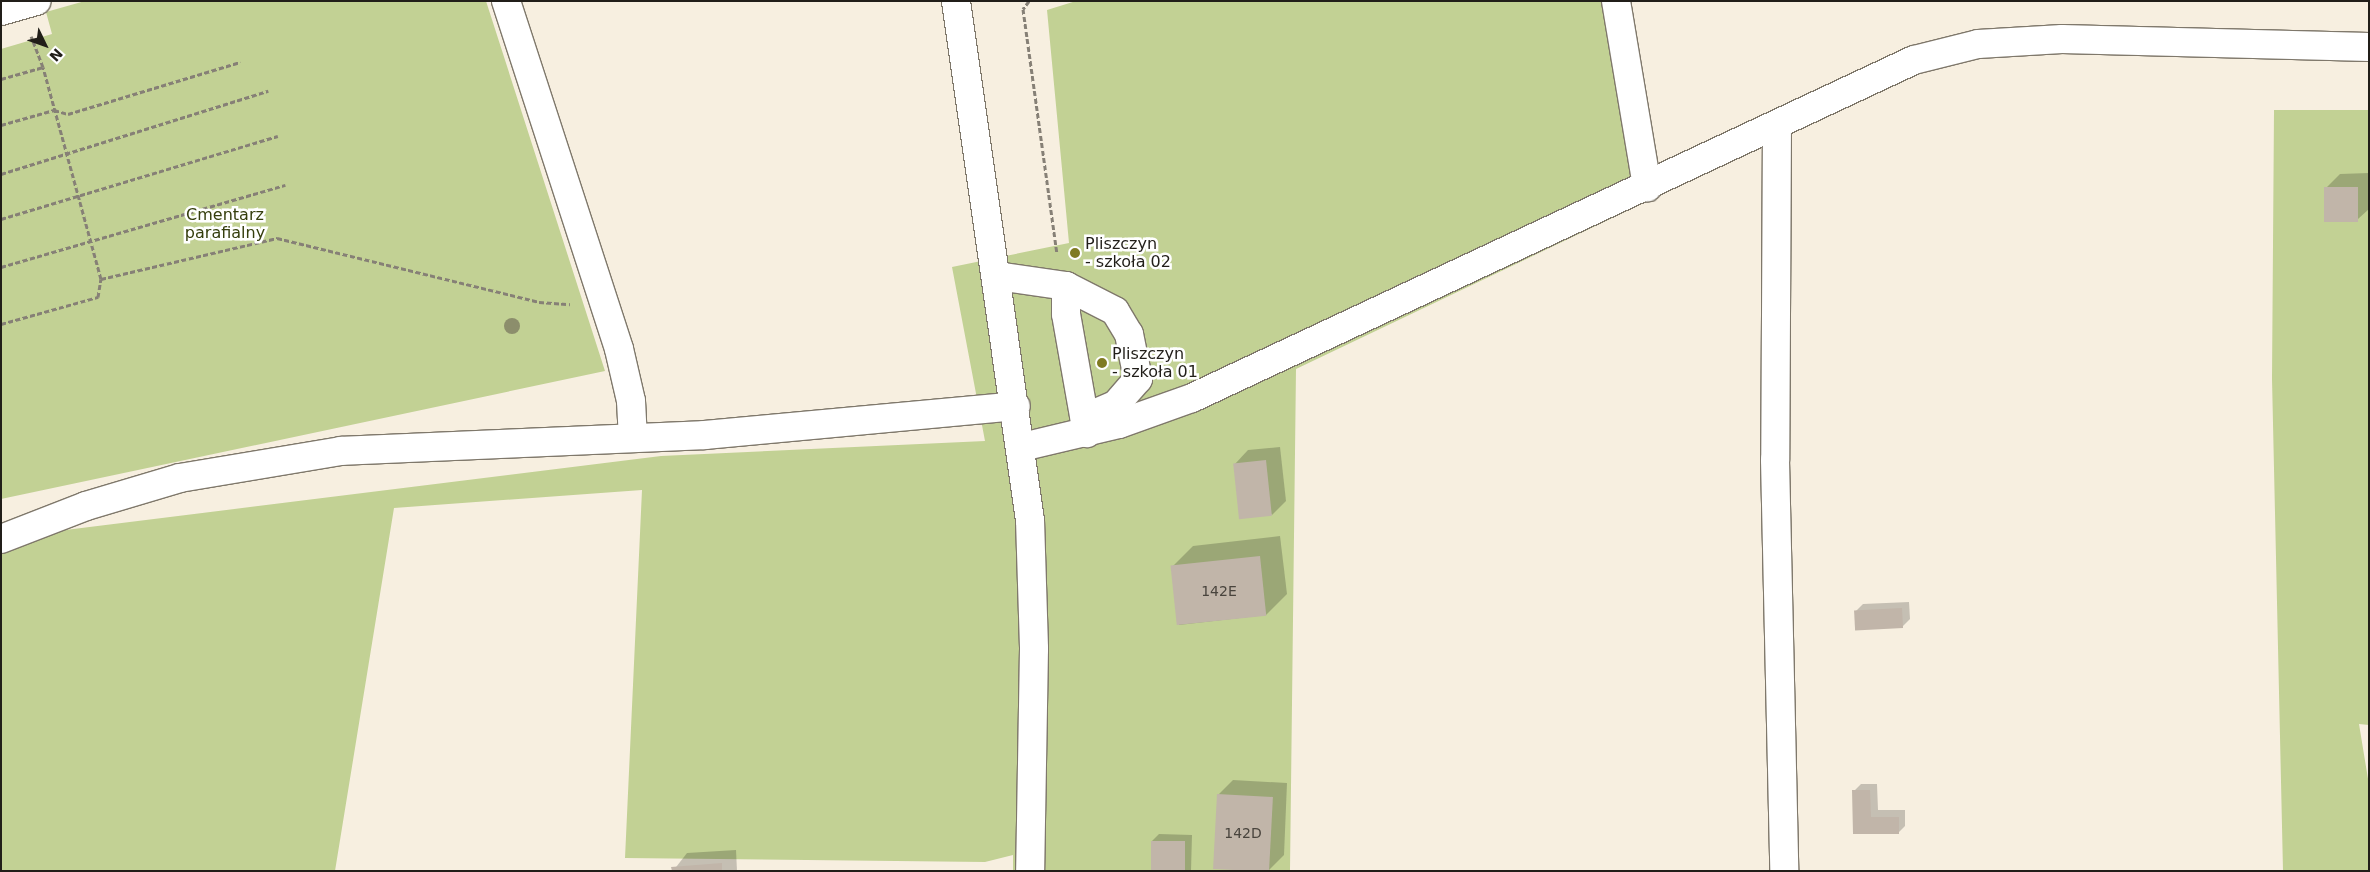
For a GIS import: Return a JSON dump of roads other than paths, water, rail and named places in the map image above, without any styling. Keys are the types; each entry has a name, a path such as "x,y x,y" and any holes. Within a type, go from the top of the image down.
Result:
{"street":[{"path":"506,1 619,349 631,401 633,436"},
{"path":"956,1 1022,447 1034,594 1030,871"},
{"path":"1616,1 1647,187"},
{"path":"1022,447 1086,425 1192,398 1647,187 1914,60 1978,44 2062,39 2369,47"},
{"path":"1777,126 1775,460 1784,871"},
{"path":"996,276 1066,286 1115,312 1130,334 1138,379 1115,405 1086,425"},
{"path":"1066,286 1066,314 1086,425"},
{"path":"1,539 123,494 225,468 341,450 786,429 1016,406"}],"place":[{"name":"Pliszczyn - szkoła 02","path":"1075,253"},
{"name":"Pliszczyn - szkoła 01","path":"1102,363"}],"park label":[{"name":"Cmentarz parafialny","path":"225,224"}]}
